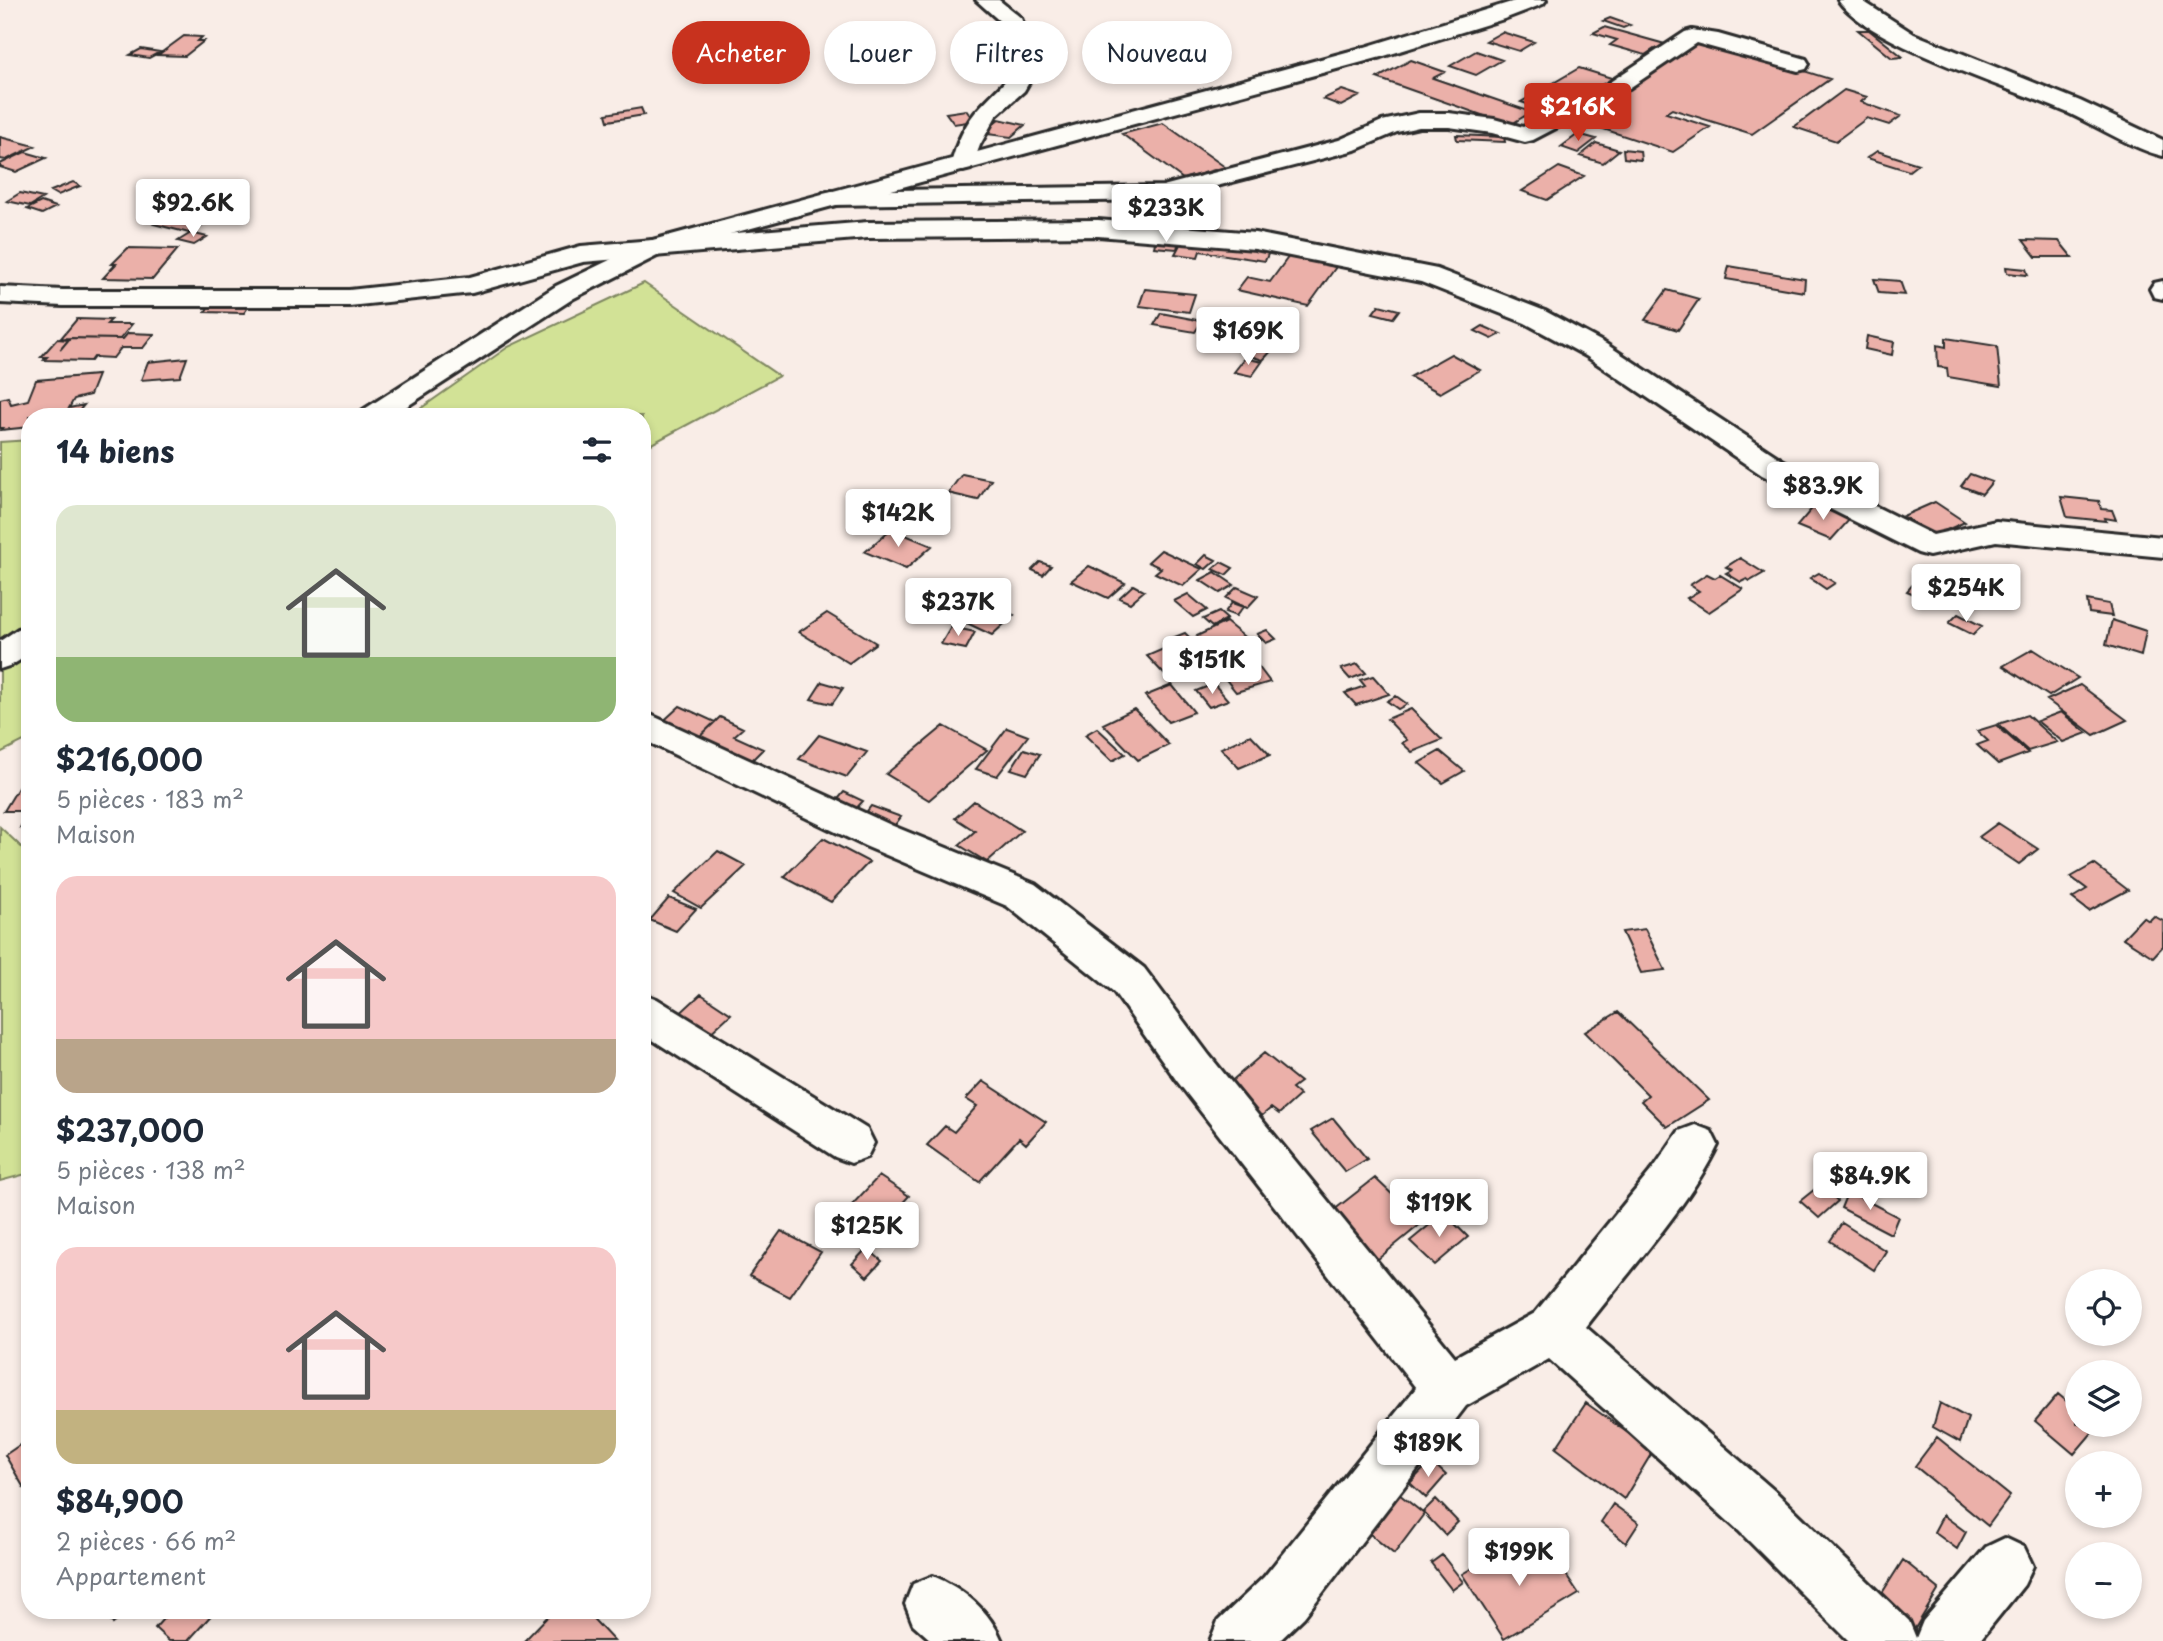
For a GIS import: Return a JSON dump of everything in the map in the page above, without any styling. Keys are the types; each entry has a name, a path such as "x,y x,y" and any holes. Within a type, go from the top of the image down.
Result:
{"street":[{"path":"963,164 968,145 987,113 1016,86 1028,65 1014,22 986,0"},
{"path":"385,408 565,292 659,246 1373,52 1497,15 1536,0"},
{"path":"1848,0 1866,16 1922,46 2096,114 2163,149"},
{"path":"832,198 1163,193 1347,145 1390,126 1419,120 1449,120 1494,126 1525,135 1615,87 1669,54 1692,36 1711,38 1798,64"},
{"path":"0,295 63,298 349,298 472,285 581,254 868,230 1098,228 1255,241 1428,275 1535,317 1596,349 1773,468 1929,546 1996,531 2163,547"},
{"path":"0,657 21,643"},
{"path":"651,728 879,836 1021,895 1129,979 1193,1068 1448,1388"},
{"path":"651,1017 851,1143"},
{"path":"1238,1641 1284,1597 1448,1388 1553,1330 1671,1181 1695,1144"},
{"path":"1553,1330 1758,1512 1889,1641"},
{"path":"1943,1641 2005,1566"},
{"path":"933,1604 974,1641"}],"green space":[{"path":"644,283 779,376 651,444 651,408 421,408 508,347"},
{"path":"21,441 21,742 0,753 0,442"},
{"path":"0,827 21,847 21,1175 0,1181"}],"building":[{"path":"1610,18 1630,25 1623,28 1603,21"},
{"path":"1604,27 1672,46 1663,52 1654,49 1645,55 1610,45 1617,40 1593,33"},
{"path":"1858,30 1869,30 1903,57 1892,58"},
{"path":"1502,32 1534,42 1519,51 1486,41"},
{"path":"184,36 202,37 198,41 204,41 185,56 158,55"},
{"path":"1703,40 1830,79 1752,134 1672,109 1666,113 1710,127 1673,152 1576,120"},
{"path":"141,49 160,52 149,58 130,55"},
{"path":"1476,51 1502,60 1476,75 1450,66"},
{"path":"1411,60 1445,72 1433,78 1531,112 1510,125 1377,78"},
{"path":"1579,68 1618,80 1560,115 1521,102"},
{"path":"1342,90 1360,96 1341,106 1323,99"},
{"path":"1844,90 1867,97 1861,102 1901,116 1889,125 1867,118 1836,141 1794,127"},
{"path":"641,108 644,115 608,121 606,114"},
{"path":"966,110 974,121 954,124 946,113"},
{"path":"999,119 1025,125 1011,137 980,133"},
{"path":"1163,123 1225,167 1183,179 1122,134"},
{"path":"1578,134 1596,139 1578,153 1561,147"},
{"path":"1456,135 1504,137 1505,142 1457,140"},
{"path":"0,137 35,146 6,160 0,159"},
{"path":"1596,143 1619,150 1603,163 1580,156"},
{"path":"1623,149 1640,151 1641,160 1624,158"},
{"path":"1877,151 1918,164 1909,171 1867,158"},
{"path":"25,152 46,158 16,172 0,167 0,164"},
{"path":"1559,167 1584,176 1547,200 1522,191"},
{"path":"73,182 80,186 58,195 51,191"},
{"path":"20,193 43,198 30,206 7,201"},
{"path":"41,202 56,207 42,214 27,209"},
{"path":"172,213 180,215 172,220 200,227 189,233 154,224"},
{"path":"191,233 207,237 194,245 178,241"},
{"path":"1156,239 1179,241 1177,249 1154,247"},
{"path":"1183,239 1269,252 1265,261 1200,251 1198,257 1175,254"},
{"path":"2023,240 2059,241 2072,257 2036,257"},
{"path":"128,248 178,249 153,279 103,278"},
{"path":"1289,256 1336,267 1308,306 1237,290 1247,277 1270,282"},
{"path":"1729,266 1805,279 1804,292 1726,279"},
{"path":"2006,267 2026,269 2028,275 2007,273"},
{"path":"1874,279 1900,281 1905,295 1879,293"},
{"path":"1145,289 1195,294 1189,312 1139,306"},
{"path":"1667,290 1699,299 1678,330 1645,320"},
{"path":"212,303 251,303 244,313 205,312"},
{"path":"1379,305 1399,310 1393,318 1373,313"},
{"path":"1161,313 1202,321 1195,332 1154,325"},
{"path":"77,319 111,320 107,324 132,324 120,339 61,338"},
{"path":"1230,322 1260,328 1253,341 1223,335"},
{"path":"1483,326 1501,334 1492,339 1475,331"},
{"path":"1265,331 1284,337 1263,360 1244,354"},
{"path":"128,333 154,334 143,348 121,348 113,358 94,357 91,361 44,360 47,357 41,357 57,339 68,340 60,350 70,338 123,339"},
{"path":"1867,336 1894,342 1892,355 1865,349"},
{"path":"1946,338 1997,346 2001,386 1948,377 1947,368 1938,367 1937,345 1946,347"},
{"path":"1451,354 1480,370 1440,393 1410,377"},
{"path":"187,358 180,377 141,380 148,362"},
{"path":"1245,358 1262,362 1252,376 1234,372"},
{"path":"98,375 90,395 74,399 69,408 21,408 21,428 1,430 0,399 8,397 11,404 28,400 36,380"},
{"path":"962,474 991,480 978,500 948,493"},
{"path":"1970,474 1992,482 1982,494 1961,486"},
{"path":"1786,488 1806,495 1801,502 1781,494"},
{"path":"2061,497 2099,501 2101,509 2112,510 2116,520 2067,517"},
{"path":"1935,502 1965,522 1933,536 1903,516"},
{"path":"1815,505 1850,519 1831,540 1797,526"},
{"path":"891,529 932,546 906,569 865,552"},
{"path":"1161,550 1202,569 1183,586 1155,573 1161,568 1148,562"},
{"path":"1206,555 1216,560 1206,569 1197,564"},
{"path":"1740,558 1764,573 1750,581 1747,579 1741,582 1726,573 1732,570 1726,567"},
{"path":"1040,562 1051,566 1043,575 1032,570"},
{"path":"1221,562 1233,568 1226,575 1213,569"},
{"path":"1089,566 1125,583 1108,598 1071,581"},
{"path":"1215,572 1234,585 1220,593 1200,580"},
{"path":"1819,573 1835,583 1826,589 1810,578"},
{"path":"1923,573 1946,583 1943,587 1958,594 1949,606 1907,591"},
{"path":"1707,574 1715,578 1720,575 1743,589 1709,612 1687,598 1699,591 1690,585"},
{"path":"1133,585 1144,591 1130,603 1119,598"},
{"path":"952,586 1014,615 992,635 929,605"},
{"path":"1237,587 1258,596 1247,608 1226,598"},
{"path":"1188,594 1207,610 1193,617 1174,601"},
{"path":"2087,600 2109,604 2112,616 2089,613"},
{"path":"1232,603 1243,607 1236,616 1225,612"},
{"path":"1219,612 1227,619 1212,627 1203,619"},
{"path":"827,613 876,643 849,663 799,632"},
{"path":"1958,614 1982,626 1973,635 1949,623"},
{"path":"2112,620 2146,631 2141,656 2106,645"},
{"path":"1226,622 1248,640 1220,655 1197,636"},
{"path":"951,627 975,632 966,649 941,644"},
{"path":"1267,630 1276,639 1266,643 1257,634"},
{"path":"1185,633 1209,657 1165,675 1147,656 1173,645 1167,640"},
{"path":"2033,649 2078,678 2049,696 2003,666"},
{"path":"1358,664 1366,673 1350,679 1341,669"},
{"path":"1258,666 1270,682 1236,692 1224,677"},
{"path":"1373,676 1389,694 1356,705 1345,693 1365,686 1360,680"},
{"path":"822,682 843,688 832,704 811,699"},
{"path":"1214,684 1228,700 1209,707 1196,691"},
{"path":"1172,685 1194,712 1168,722 1145,696"},
{"path":"2080,685 2127,720 2094,735 2047,700"},
{"path":"1396,696 1407,704 1398,709 1387,701"},
{"path":"680,706 715,722 693,743 658,726"},
{"path":"1134,709 1169,745 1138,760 1103,724"},
{"path":"1411,709 1442,740 1412,752 1402,743 1407,740 1387,719"},
{"path":"2061,712 2087,733 2063,742 2037,721"},
{"path":"2027,715 2057,742 2028,751 1998,724"},
{"path":"720,717 743,728 734,736 763,749 745,767 693,743"},
{"path":"1996,725 2028,753 1998,764 1977,745 1988,741 1977,731"},
{"path":"944,726 987,750 929,800 886,774"},
{"path":"1007,728 1028,736 997,776 976,769"},
{"path":"1097,728 1125,754 1112,761 1085,735"},
{"path":"819,735 867,752 847,777 799,759"},
{"path":"1251,735 1270,755 1239,768 1221,748"},
{"path":"1024,749 1040,754 1027,774 1011,769"},
{"path":"1440,751 1464,771 1443,783 1419,763"},
{"path":"21,783 21,811 4,811"},
{"path":"844,792 863,801 852,813 833,805"},
{"path":"974,801 1022,831 987,862 959,845 975,831 955,818"},
{"path":"871,806 901,817 891,830 861,819"},
{"path":"1998,823 2038,849 2019,864 1979,837"},
{"path":"823,838 869,862 831,902 784,877"},
{"path":"718,851 746,866 701,908 674,893"},
{"path":"2094,864 2128,890 2089,911 2072,898 2087,889 2071,877"},
{"path":"669,898 696,909 676,931 651,919"},
{"path":"2154,916 2163,921 2163,946 2153,957 2123,938 2143,917 2149,921"},
{"path":"1645,929 1665,970 1641,973 1622,932"},
{"path":"701,994 731,1014 706,1037 676,1017"},
{"path":"1618,1012 1709,1100 1667,1127 1641,1101 1648,1095 1585,1032"},
{"path":"1264,1053 1300,1082 1292,1088 1300,1095 1279,1114 1271,1108 1257,1120 1221,1090"},
{"path":"983,1081 1046,1122 1026,1144 1019,1138 979,1182 927,1145 945,1126 954,1132 977,1106 966,1099"},
{"path":"1333,1118 1367,1159 1345,1172 1311,1131"},
{"path":"879,1176 909,1196 877,1231 848,1209"},
{"path":"1375,1178 1422,1223 1372,1264 1325,1217"},
{"path":"1820,1185 1838,1201 1819,1218 1800,1201"},
{"path":"1848,1191 1898,1217 1891,1234 1841,1208"},
{"path":"1444,1213 1468,1237 1435,1265 1410,1241"},
{"path":"1842,1223 1886,1251 1874,1270 1830,1241"},
{"path":"781,1231 821,1252 790,1297 749,1276"},
{"path":"867,1248 882,1261 867,1277 852,1264"},
{"path":"2058,1394 2065,1400 2065,1437 2088,1437 2077,1451 2070,1451 2035,1421"},
{"path":"1586,1403 1653,1451 1624,1499 1556,1448"},
{"path":"1940,1403 1968,1418 1960,1442 1933,1427"},
{"path":"1937,1437 2010,1496 1988,1526 1915,1466"},
{"path":"21,1444 21,1483 5,1455"},
{"path":"1431,1461 1446,1475 1426,1498 1410,1483"},
{"path":"1394,1490 1424,1514 1394,1554 1364,1529"},
{"path":"1436,1499 1458,1522 1445,1535 1423,1512"},
{"path":"1613,1504 1639,1523 1626,1543 1601,1522"},
{"path":"1943,1515 1966,1532 1957,1549 1934,1532"},
{"path":"1515,1543 1528,1562 1549,1549 1579,1594 1504,1639 1462,1574"},
{"path":"1442,1555 1463,1582 1452,1590 1431,1563"},
{"path":"1903,1560 1939,1589 1911,1635 1856,1572 1882,1593"},
{"path":"163,1619 208,1619 188,1641 169,1641 155,1628"},
{"path":"545,1619 593,1619 614,1641 524,1641"}]}
